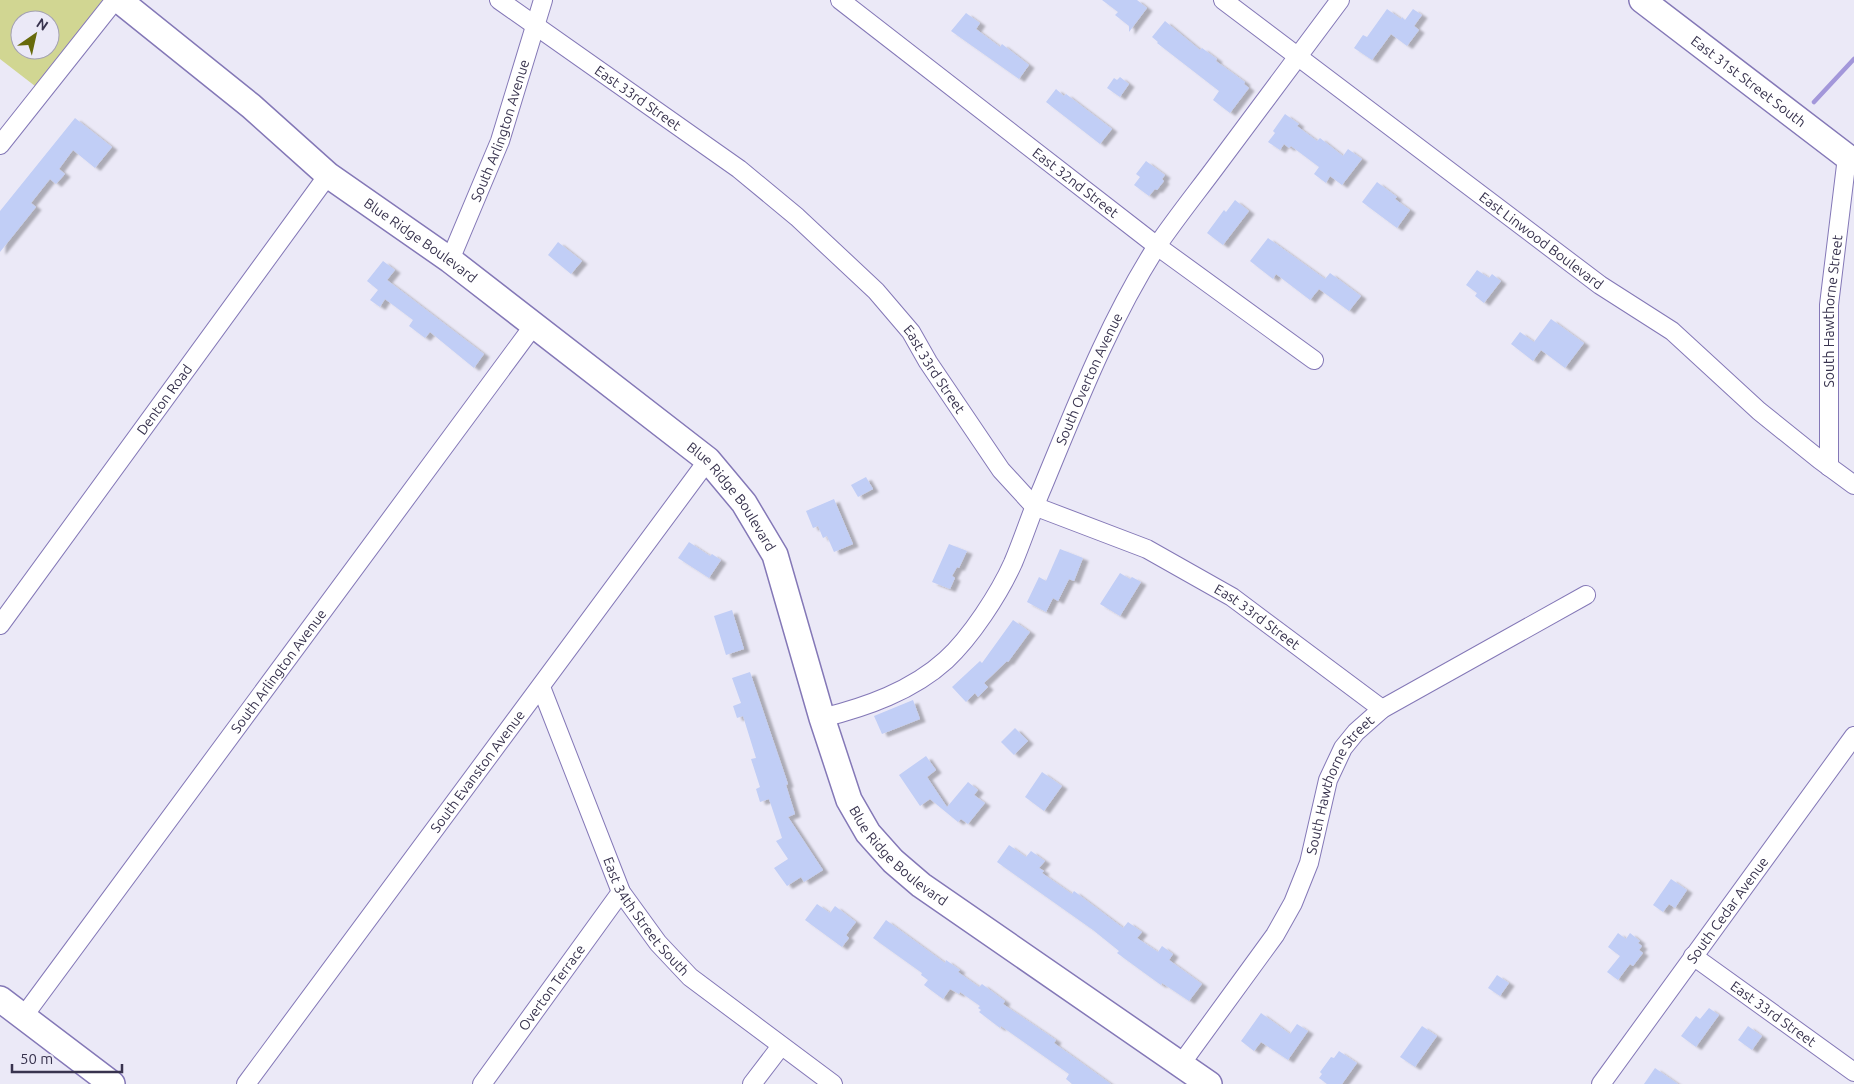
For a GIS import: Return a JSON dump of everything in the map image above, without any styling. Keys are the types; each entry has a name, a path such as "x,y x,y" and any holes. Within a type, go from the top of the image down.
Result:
{"street":[{"path":"0,145 115,0"},
{"name":"Blue Ridge Boulevard","path":"119,0 251,106 328,175 450,260 708,460 744,503 775,555 822,718 850,800 868,833 893,861 921,885 1210,1084"},
{"name":"East 33rd Street","path":"499,0 740,169 797,217 876,291 911,332 928,362 1001,470 1034,506 1147,549 1206,581 1232,597 1382,709"},
{"name":"South Arlington Avenue","path":"450,260 500,141 543,0"},
{"name":"East 32nd Street","path":"840,0 1157,246 1314,360"},
{"name":"East Linwood Boulevard","path":"1223,0 1600,285 1672,332 1759,411 1854,485"},
{"name":"South Overton Avenue","path":"822,718 851,711 887,697 921,678 946,660 976,626 1013,563 1034,506 1113,322 1157,246 1340,0"},
{"name":"East 31st Street South","path":"1642,0 1851,159"},
{"name":"South Hawthorne Street","path":"1830,467 1829,305 1851,159"},
{"name":"Denton Road","path":"0,625 328,175"},
{"name":"South Arlington Avenue","path":"23,1017 534,325"},
{"name":"South Evanston Avenue","path":"246,1084 708,460"},
{"name":"South Hawthorne Street","path":"1181,1064 1275,935 1293,903 1309,863 1328,780 1343,748 1356,732 1382,709 1586,594"},
{"name":"East 34th Street South","path":"541,686 620,892 658,943 690,977 833,1084"},
{"name":"South Cedar Avenue","path":"1601,1084 1854,736"},
{"name":"Overton Terrace","path":"482,1084 620,892"},
{"name":"East 33rd Street","path":"1693,956 1854,1072"},
{"path":"0,999 112,1084"},
{"path":"752,1084 780,1046"}],"green space":[{"path":"0,0 103,0 60,54 60,10 10,10 10,60 56,60 35,86 0,59"}],"building":[{"path":"1102,0 1137,0 1147,8 1129,32 1129,26 1115,15 1118,12"},
{"path":"1387,9 1405,20 1413,9 1422,15 1414,26 1419,30 1407,46 1391,34 1372,60 1354,48 1363,35 1367,37"},
{"path":"966,13 980,23 976,29 1000,47 1002,44 1029,65 1019,79 951,31"},
{"path":"1165,21 1200,50 1202,48 1217,59 1216,61 1245,82 1244,84 1249,88 1230,113 1213,100 1219,91 1157,43 1152,37"},
{"path":"1120,77 1129,84 1120,97 1107,88 1114,78 1117,80"},
{"path":"1056,89 1064,96 1066,94 1112,129 1100,144 1046,102"},
{"path":"1285,114 1317,141 1320,138 1343,156 1348,149 1362,159 1342,185 1330,176 1326,183 1314,174 1319,167 1291,146 1289,148 1284,144 1280,150 1268,142"},
{"path":"75,118 112,147 95,168 73,150 59,169 65,174 56,184 50,179 31,203 36,207 0,252 0,211"},
{"path":"1146,161 1165,175 1162,179 1164,181 1149,196 1134,185 1140,177 1136,174"},
{"path":"1377,182 1397,197 1395,199 1410,210 1397,228 1362,202"},
{"path":"1235,200 1249,211 1223,245 1207,233 1224,210 1226,212"},
{"path":"1268,238 1325,279 1330,273 1361,296 1349,311 1319,289 1310,300 1276,274 1273,279 1250,261"},
{"path":"558,242 582,261 571,274 548,255"},
{"path":"383,261 395,270 387,280 484,354 474,368 430,332 425,338 409,326 413,320 385,299 380,307 370,300 378,290 367,281"},
{"path":"1477,270 1489,278 1492,274 1501,281 1484,303 1475,296 1477,293 1466,285"},
{"path":"1551,319 1584,343 1565,368 1541,350 1533,361 1511,344 1520,332 1534,342"},
{"path":"866,477 873,489 858,497 851,485"},
{"path":"834,499 853,544 834,552 827,536 823,538 818,526 813,528 806,511"},
{"path":"689,542 710,556 712,554 721,560 709,578 678,558"},
{"path":"949,544 967,551 959,568 957,567 952,576 955,578 950,589 932,582"},
{"path":"1060,549 1083,558 1074,581 1069,579 1058,601 1053,598 1046,612 1027,602 1039,577 1046,581"},
{"path":"1120,573 1130,579 1132,577 1141,582 1120,616 1100,604"},
{"path":"732,610 744,649 726,655 714,616"},
{"path":"1013,620 1030,632 1008,662 984,683 988,687 978,697 975,693 966,702 952,687 980,661 982,663"},
{"path":"750,672 788,784 786,785 795,814 788,817 823,870 804,882 801,877 787,886 774,868 788,859 776,841 782,838 769,799 760,802 756,789 760,787 751,759 756,758 743,716 737,718 733,706 741,703 732,678"},
{"path":"913,700 920,719 882,734 874,716"},
{"path":"1015,728 1028,741 1014,755 1001,742"},
{"path":"926,756 936,770 927,777 947,807 968,782 978,790 974,795 985,803 968,824 961,819 958,822 930,799 920,806 899,775"},
{"path":"1042,772 1062,786 1044,811 1025,797"},
{"path":"1009,845 1026,857 1031,851 1045,861 1039,868 1044,871 1042,873 1072,894 1074,891 1123,928 1128,922 1142,932 1137,938 1158,952 1162,946 1173,954 1169,960 1202,984 1189,1001 1143,972 1117,953 1119,951 1093,930 997,862"},
{"path":"1671,879 1687,890 1675,908 1669,904 1663,912 1653,905"},
{"path":"817,904 830,913 835,906 856,922 846,935 849,938 842,947 805,920"},
{"path":"886,920 945,963 946,960 960,970 958,972 979,987 982,984 1005,1001 1003,1004 1056,1040 1054,1043 1111,1084 1072,1084 1066,1079 1069,1074 1001,1026 1000,1028 979,1012 981,1010 978,1008 980,1006 960,992 959,994 950,989 943,999 924,985 928,980 921,975 922,973 873,938"},
{"path":"1618,933 1626,939 1630,933 1640,941 1638,943 1642,946 1639,950 1643,953 1633,966 1630,964 1618,980 1607,972 1620,956 1608,947"},
{"path":"1497,975 1509,983 1500,996 1488,988"},
{"path":"1709,1008 1719,1015 1696,1047 1681,1036 1696,1016 1700,1019"},
{"path":"1261,1013 1290,1034 1297,1024 1308,1031 1288,1060 1261,1042 1254,1051 1241,1041"},
{"path":"1422,1026 1437,1036 1415,1067 1400,1057"},
{"path":"1748,1026 1762,1036 1752,1050 1738,1040"},
{"path":"1339,1051 1357,1063 1342,1084 1327,1084 1319,1078 1322,1074 1320,1072 1331,1057 1334,1058"},
{"path":"1655,1068 1678,1084 1644,1084"}],"waterway":[{"path":"1814,102 1854,59"}]}
